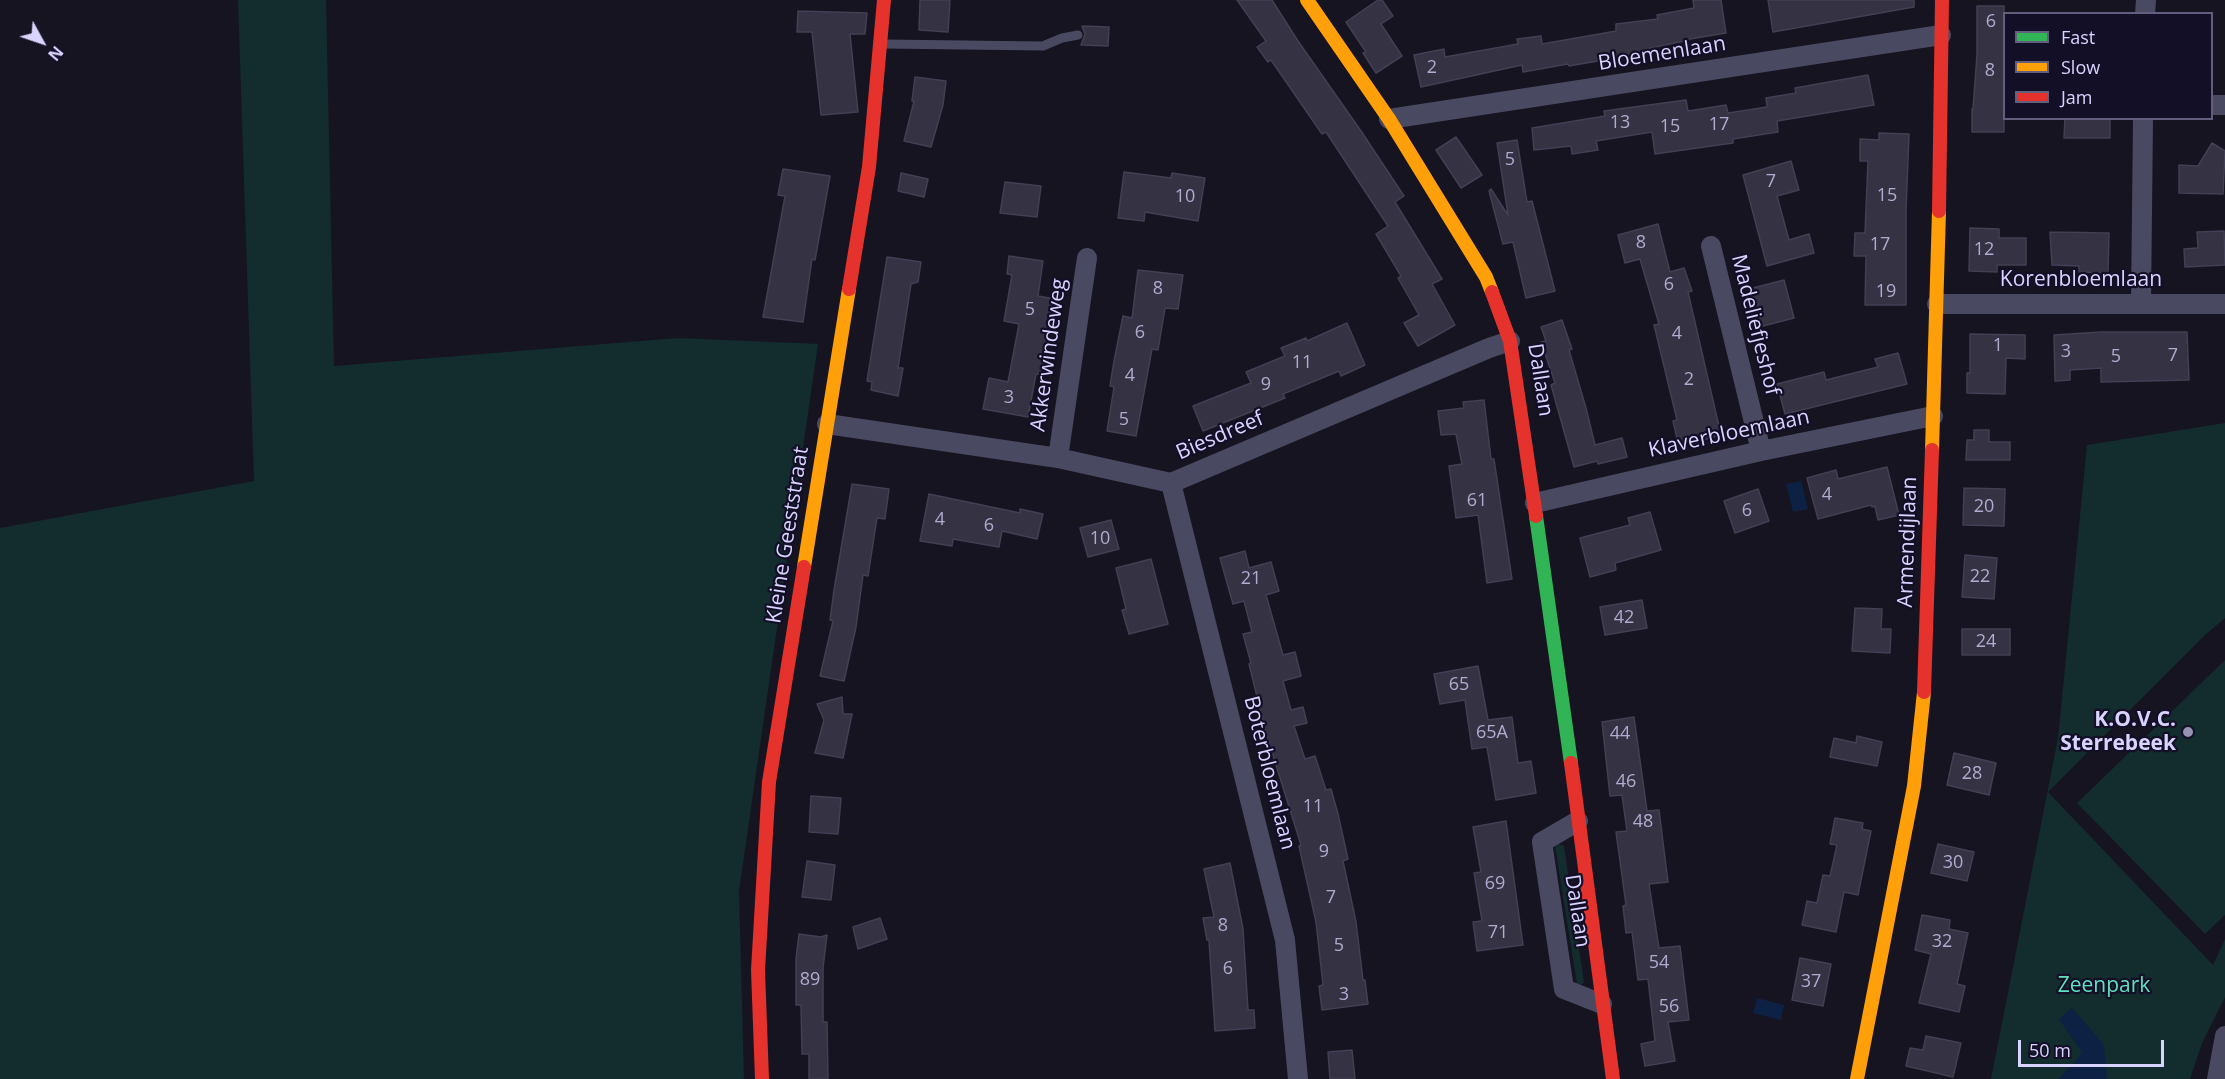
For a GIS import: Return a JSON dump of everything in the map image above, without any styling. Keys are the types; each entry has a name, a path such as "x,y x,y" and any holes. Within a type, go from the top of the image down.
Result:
{"street":[{"name":"Kleine Geeststraat","path":"762,1079 758,970 769,782 869,167 884,0"},
{"name":"Dallaan","path":"1307,0 1389,119 1486,277 1510,341 1558,663 1613,1079"},
{"name":"Armendijlaan","path":"1857,1079 1920,745 1924,705 1937,304 1942,0"},
{"name":"Bloemenlaan","path":"1389,119 1941,35"},
{"path":"2141,304 2143,120"},
{"name":"Madeliefjeshof","path":"1711,246 1761,451"},
{"name":"Akkerwindeweg","path":"1058,458 1087,258"},
{"name":"Korenbloemlaan","path":"1937,304 2225,304"},
{"name":"Biesdreef","path":"827,423 1058,458 1171,483 1510,341"},
{"name":"Klaverbloemlaan","path":"1535,503 1761,451 1933,416"},
{"name":"Boterbloemlaan","path":"1171,483 1285,940 1298,1079"},
{"name":"Dallaan","path":"1578,821 1542,842 1564,989 1602,1005"},
{"path":"2217,1079 2224,1042"}],"lane":[{"path":"880,44 1043,46 1062,38 1078,35"}],"green space":[{"path":"238,0 326,0 334,366 678,338 818,344 739,891 744,1079 0,1079 0,528 254,481"},
{"name":"Zeenpark","path":"2225,423 2225,618 2205,635 2048,792 2213,965 2225,939 2225,997 2202,1043 2190,1079 1991,1079 2058,738 2087,445"},
{"name":"K.O.V.C. Sterrebeek","path":"2225,660 2225,915 2205,934 2077,803"},
{"path":"1559,844 1564,846 1584,982 1581,985 1577,984 1555,846"}],"water":[{"path":"1801,481 1808,509 1793,512 1786,484"},
{"path":"1757,998 1784,1005 1781,1020 1753,1013"},
{"path":"2072,1008 2104,1045 2107,1079 2059,1079 2082,1053 2059,1019"}],"building":[{"path":"920,0 950,0 948,32 919,30"},
{"path":"1237,0 1272,0 1361,131 1404,196 1395,202 1442,279 1432,284 1455,325 1418,346 1404,323 1419,315 1398,278 1401,276 1376,234 1388,226 1326,132 1322,134 1271,60 1268,62 1257,47 1266,41"},
{"path":"1378,0 1382,0 1393,16 1381,24 1402,56 1376,73 1363,53 1366,52 1346,22"},
{"path":"1693,0 1721,0 1726,33 1646,49 1647,52 1597,58 1598,61 1523,72 1522,65 1421,87 1414,55 1444,49 1445,57 1518,44 1517,39 1541,36 1542,44 1616,31 1616,24 1658,19 1657,15 1694,8"},
{"path":"1768,0 1914,0 1914,7 1773,32"},
{"path":"1977,6 2004,6 2004,132 1972,132 1977,55"},
{"path":"798,11 867,13 865,34 850,34 858,112 821,115 812,32 797,32"},
{"path":"1082,26 1109,27 1108,46 1081,45 1085,34"},
{"path":"1868,75 1874,105 1777,121 1778,132 1733,139 1733,143 1655,154 1652,132 1596,141 1598,150 1572,154 1571,146 1534,150 1532,128 1605,116 1604,111 1686,100 1688,111 1726,105 1728,113 1767,107 1766,98 1796,93 1795,88"},
{"path":"915,77 946,81 943,105 931,147 904,141 914,101 912,101"},
{"path":"2065,120 2110,120 2110,138 2064,138"},
{"path":"1879,133 1909,134 1906,305 1865,305 1866,256 1854,256 1855,233 1865,233 1868,161 1860,161 1860,139 1879,140"},
{"path":"1456,137 1482,175 1461,188 1436,150"},
{"path":"1517,140 1527,202 1532,201 1555,291 1526,298 1513,242 1503,244 1489,191 1491,189 1508,215 1497,143"},
{"path":"2212,143 2225,151 2223,194 2179,193 2179,165 2198,166"},
{"path":"1791,161 1799,190 1777,196 1789,240 1809,234 1814,253 1767,266 1743,175"},
{"path":"783,169 830,176 815,260 812,259 803,322 763,317 785,196 778,195"},
{"path":"1124,172 1171,178 1172,173 1205,178 1198,221 1145,212 1144,221 1118,218"},
{"path":"901,173 928,179 924,197 898,191"},
{"path":"1005,182 1041,186 1037,217 1000,213"},
{"path":"1658,224 1670,272 1684,268 1692,291 1688,292 1721,435 1679,447 1673,421 1677,420 1654,325 1659,324 1640,259 1625,263 1618,235"},
{"path":"1970,228 1999,229 1999,238 2026,238 2026,265 1997,265 1997,272 1969,271"},
{"path":"2224,231 2225,265 2185,267 2184,249 2198,248 2197,232"},
{"path":"2050,232 2109,233 2108,273 2079,272 2079,266 2052,265"},
{"path":"1009,256 1043,261 1038,296 1055,299 1043,375 1036,374 1028,417 983,409 989,378 1008,382 1019,324 1004,321 1012,275 1007,274"},
{"path":"887,257 921,262 918,282 911,284 898,368 903,368 898,396 871,390 872,382 867,381"},
{"path":"1138,270 1183,275 1178,309 1165,308 1158,350 1152,349 1136,436 1107,431 1114,387 1110,386 1114,361 1123,316 1132,318"},
{"path":"1784,280 1794,318 1759,327 1749,289"},
{"path":"1562,320 1572,349 1569,350 1595,445 1622,438 1627,457 1574,467 1551,385 1555,383 1541,342 1546,341 1541,327"},
{"path":"1347,323 1365,365 1341,376 1339,371 1283,394 1285,398 1203,431 1193,406 1251,383 1246,372 1285,356 1281,348 1306,338 1307,341"},
{"path":"2101,332 2187,332 2189,380 2101,382 2101,368 2070,370 2070,380 2055,381 2054,335"},
{"path":"1970,334 2025,335 2025,359 2006,358 2005,394 1967,393 1967,373 1970,373"},
{"path":"1898,353 1907,384 1785,414 1777,384 1824,372 1826,380 1878,367 1875,359"},
{"path":"1484,400 1491,459 1494,459 1512,579 1487,583 1478,515 1456,518 1449,466 1462,464 1456,434 1441,435 1438,411 1464,408 1463,402"},
{"path":"1974,430 1989,430 1989,442 2010,442 2010,460 1966,460 1967,440 1974,440"},
{"path":"1887,467 1899,515 1878,520 1875,506 1871,505 1818,519 1807,478 1836,470 1838,479"},
{"path":"852,484 889,489 885,519 877,518 868,576 863,575 856,627 844,681 820,676 833,621 830,620 834,590"},
{"path":"1964,488 2005,489 2004,526 1963,525"},
{"path":"1758,489 1769,521 1735,533 1724,501"},
{"path":"929,494 1020,513 1020,509 1043,514 1037,539 1002,531 999,547 953,539 952,546 920,541"},
{"path":"1650,512 1661,550 1615,563 1616,570 1590,577 1580,538 1630,525 1628,518"},
{"path":"1111,520 1119,549 1088,557 1080,528"},
{"path":"1245,551 1249,568 1271,562 1279,591 1266,595 1283,655 1295,652 1301,676 1283,681 1291,710 1303,707 1307,723 1294,726 1305,759 1315,756 1326,790 1331,789 1338,814 1348,859 1343,861 1356,922 1368,1004 1322,1010 1319,986 1323,985 1316,922 1299,846 1301,845 1266,733 1249,664 1251,663 1243,634 1252,632 1244,601 1233,604 1220,558"},
{"path":"1965,555 1997,558 1994,599 1962,597"},
{"path":"1151,559 1168,624 1129,634 1122,610 1126,609 1116,568"},
{"path":"1642,600 1647,628 1605,635 1600,607"},
{"path":"1855,608 1882,609 1881,629 1891,629 1890,653 1852,651"},
{"path":"1962,629 2010,629 2010,655 1962,655"},
{"path":"1478,666 1488,720 1512,717 1518,763 1531,761 1536,793 1496,800 1487,747 1472,749 1465,700 1440,704 1434,674"},
{"path":"842,697 843,714 852,714 843,758 815,753 824,720 817,704"},
{"path":"1634,717 1647,811 1659,810 1668,882 1649,884 1659,948 1680,946 1689,1020 1668,1022 1675,1061 1645,1066 1641,1044 1655,1041 1648,979 1638,980 1632,932 1626,933 1623,906 1626,905 1616,832 1627,831 1622,795 1610,796 1602,722"},
{"path":"1857,736 1882,742 1877,766 1830,757 1834,738 1856,743"},
{"path":"1954,753 1996,763 1989,795 1947,785"},
{"path":"811,796 841,798 838,834 809,832"},
{"path":"1835,818 1863,823 1862,829 1871,831 1858,895 1844,892 1836,932 1802,925 1807,901 1817,903 1823,875 1830,876 1837,845 1830,844"},
{"path":"1506,821 1523,945 1477,951 1473,922 1482,921 1474,873 1481,872 1473,827"},
{"path":"1938,844 1974,852 1967,881 1931,873"},
{"path":"807,861 835,865 831,900 802,897"},
{"path":"1230,863 1243,929 1248,1010 1254,1010 1255,1028 1215,1031 1209,940 1207,940 1203,918 1214,917 1204,869"},
{"path":"1922,915 1950,920 1949,929 1968,933 1957,984 1965,986 1959,1012 1919,1003 1931,954 1915,950"},
{"path":"880,918 887,939 858,949 853,927"},
{"path":"799,934 821,937 827,935 823,968 823,1022 827,1022 828,1079 809,1079 809,1054 802,1054 801,1005 796,1005 796,959"},
{"path":"1800,958 1831,964 1823,1006 1792,1000"},
{"path":"1926,1036 1961,1043 1953,1077 1906,1066 1910,1048 1923,1050"},
{"path":"1352,1050 1355,1079 1330,1079 1328,1052"}],"traffic: fast":[{"path":"1536,516 1571,763"}],"traffic: slow":[{"path":"1307,0 1389,119 1486,277 1492,292"},
{"path":"1932,450 1939,211"},
{"path":"804,567 849,289"},
{"path":"1857,1079 1914,786 1924,692"}],"traffic: jam":[{"path":"849,289 869,167 884,0"},
{"path":"1939,211 1942,0"},
{"path":"1492,292 1510,341 1536,516"},
{"path":"1924,692 1932,450"},
{"path":"762,1079 758,970 769,782 804,567"},
{"path":"1571,763 1613,1079"}],"place":[{"name":"K.O.V.C. Sterrebeek","path":"2188,732"}]}
